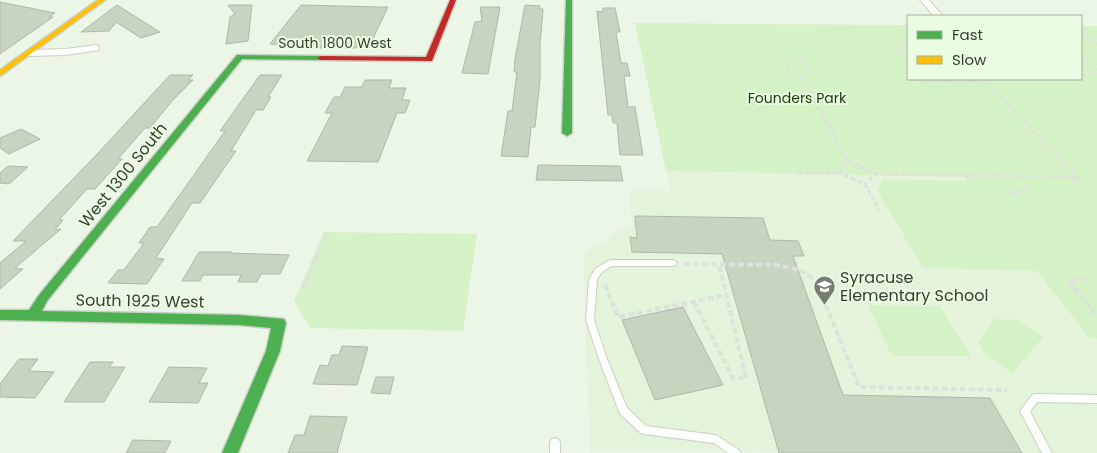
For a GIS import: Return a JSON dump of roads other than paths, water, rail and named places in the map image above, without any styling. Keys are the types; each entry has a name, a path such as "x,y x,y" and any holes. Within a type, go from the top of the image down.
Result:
{"street":[{"path":"0,74 102,0"},
{"name":"South 1800 West","path":"240,57 430,58 453,0"},
{"path":"567,133 569,0"},
{"path":"924,0 938,15"},
{"path":"29,53 66,52 96,48"},
{"name":"West 1300 South","path":"33,316 43,298 240,57"},
{"name":"South 1925 West","path":"0,315 239,320 279,323 273,351 230,453"}],"lane":[{"path":"673,263 610,263 599,270 593,278 590,320 623,411 644,430 716,439 736,453"},
{"path":"1047,453 1025,411 1035,398 1097,398"},
{"path":"555,442 555,453"}],"place":[{"name":"Syracuse Elementary School","path":"824,305"}],"park label":[{"name":"Founders Park","path":"797,98"}]}
